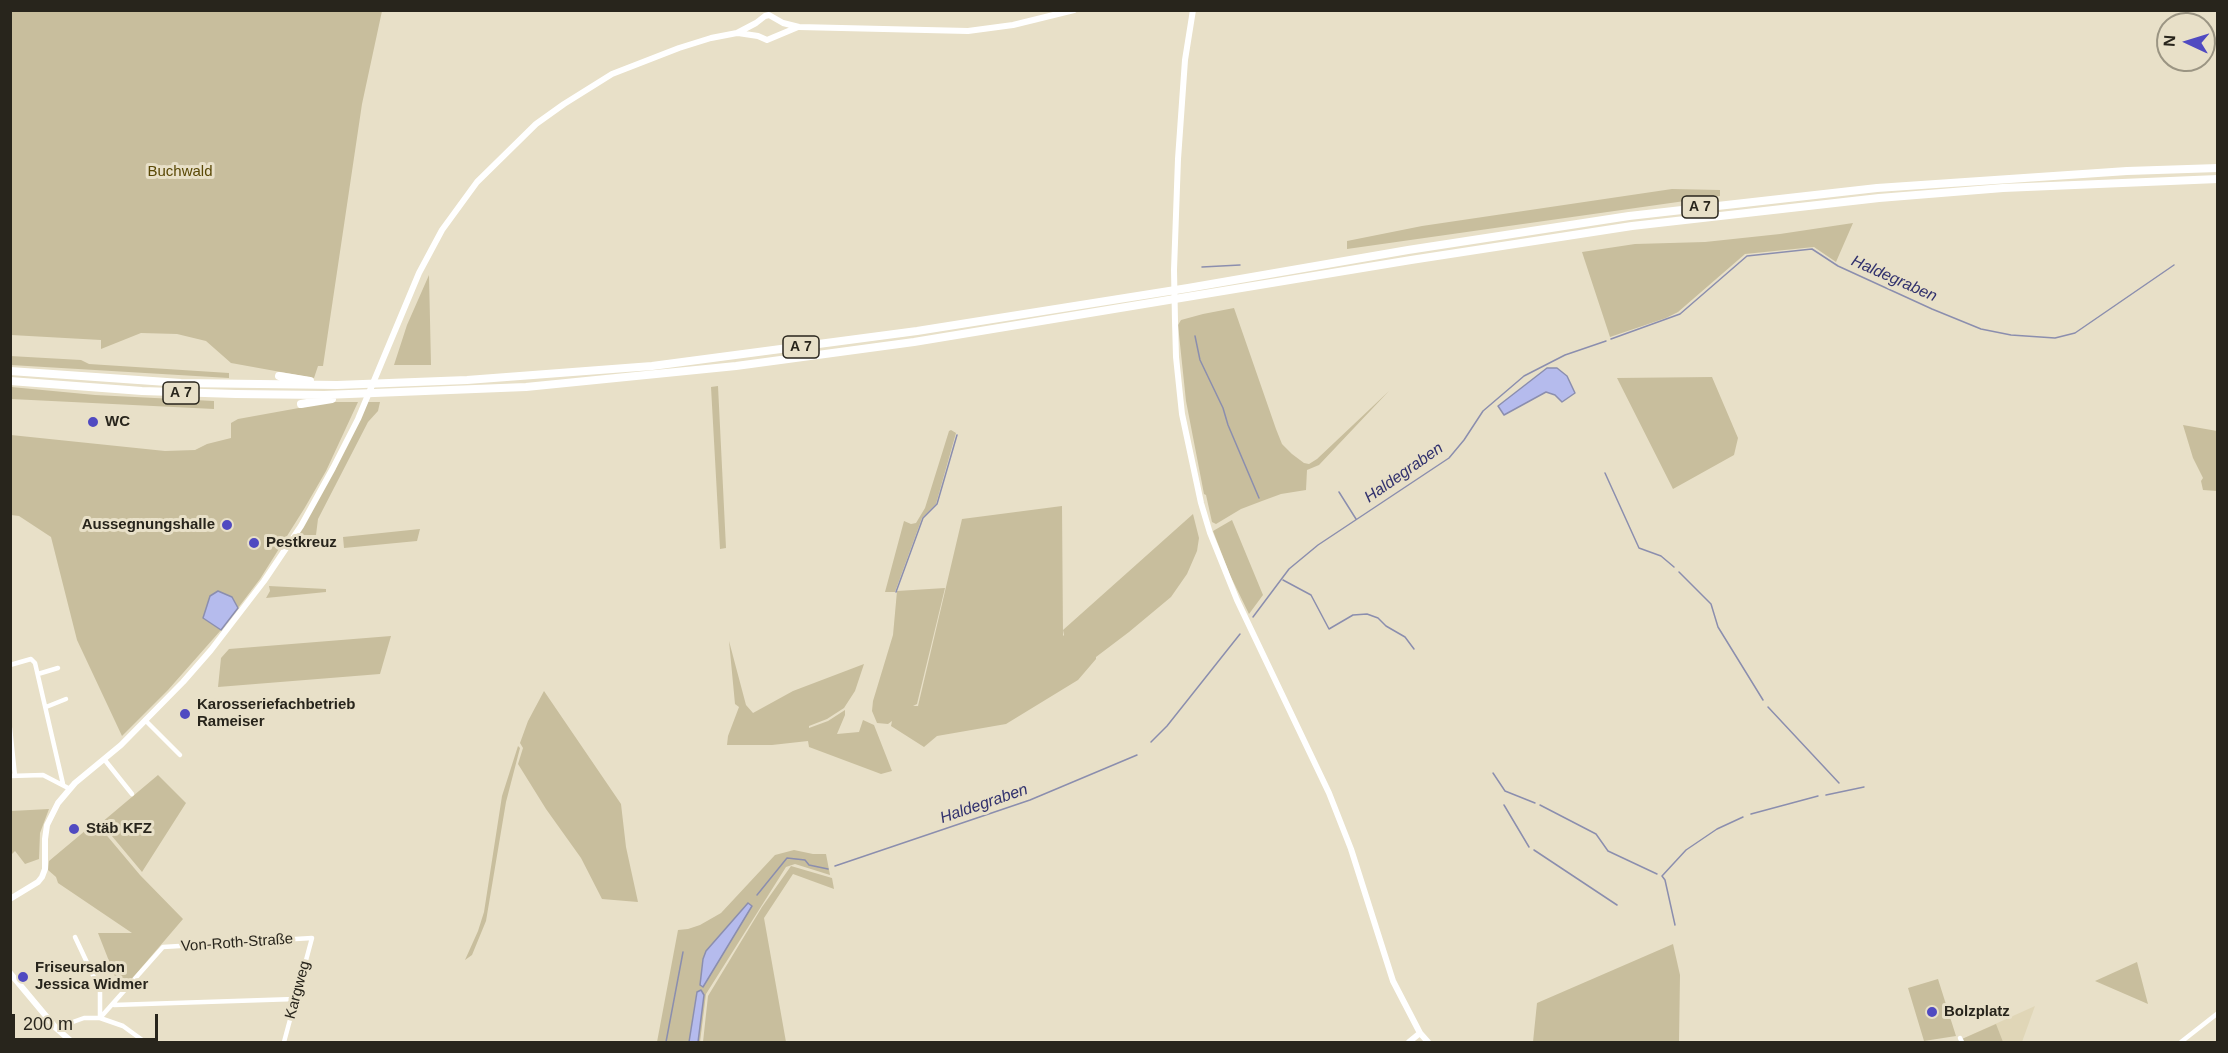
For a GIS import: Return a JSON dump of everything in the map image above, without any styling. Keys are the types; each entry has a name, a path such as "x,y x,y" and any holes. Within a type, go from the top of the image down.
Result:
{"highway":[{"name":"A 7","path":"10,371 181,383 337,385 536,376 735,356 917,331 1443,244 1629,216 1759,200 2002,178 2217,168"},
{"name":"A 7","path":"10,381 180,393 352,394 526,387 736,366 914,342 1411,260 1632,226 1760,210 1992,189 2217,179"},
{"path":"279,376 337,385"},
{"path":"301,404 352,394"}],"main road":[{"path":"737,33 760,17 769,15 799,27 968,31 1021,23 1074,10"},
{"path":"1193,11 1185,60 1178,159 1174,321 1182,414 1201,503 1210,533 1237,600 1329,793 1351,849 1393,981 1420,1033 1428,1042"},
{"path":"774,16 780,28 777,36"},
{"path":"758,36 755,28 760,17"},
{"path":"10,900 42,877 45,869 47,825 58,803 70,789 145,720 211,650 264,581 301,526 358,419 430,251 453,214 477,182 536,124 612,74 711,38 737,33 758,36 767,40 799,27"},
{"path":"10,973 56,1028 72,1042"},
{"path":"1409,1042 1420,1033"}],"street":[{"path":"10,665 31,659 35,663 63,784"},
{"path":"38,674 58,668"},
{"path":"46,707 66,699"},
{"path":"145,720 180,755"},
{"path":"10,728 13,776 43,775 70,789"},
{"path":"104,759 132,794"},
{"path":"75,937 100,990 100,1018"},
{"name":"Von-Roth-Straße","path":"114,1005 163,947 312,938"},
{"name":"Kargweg","path":"284,1042 312,938"},
{"path":"100,1018 114,1005 296,999"},
{"path":"2181,1042 2217,1013"},
{"path":"56,1028 84,1018 100,1018 123,1026 145,1042"}],"shaded area":[{"path":"2035,1006 2022,1042 1964,1042 1962,1039"}],"green space":[{"name":"Buchwald","path":"10,11 382,11 362,104 323,366 318,366 314,378 231,363 206,341 177,334 141,333 101,349 101,340 11,335"},
{"path":"1672,189 1720,190 1720,196 1347,249 1347,241 1422,226"},
{"path":"1853,223 1836,262 1814,247 1745,254 1678,312 1610,337 1582,252 1635,244 1705,242 1780,234"},
{"path":"429,275 431,365 394,365 407,325"},
{"path":"1234,308 1282,444 1304,463 1309,464 1317,459 1389,391 1319,465 1307,470 1306,490 1281,494 1262,501 1241,509 1216,524 1212,522 1204,494 1186,401 1178,325 1181,320"},
{"path":"10,356 81,360 89,364 229,373 229,378 11,365"},
{"path":"1712,377 1738,438 1734,455 1673,489 1617,378"},
{"path":"718,386 726,548 720,549 711,387"},
{"path":"11,387 95,395 214,401 214,409 11,399"},
{"path":"332,402 358,402 326,471 260,579 238,608 232,597 218,591 203,618 221,630 168,690 122,736 77,640 51,537 19,516 11,515 11,435 165,451 195,450 207,444 231,438 231,423 238,419"},
{"path":"368,402 380,402 378,411 368,422 318,519 316,535 298,535"},
{"path":"2183,425 2217,431 2217,491 2203,490 2201,481 2203,478 2193,458"},
{"path":"951,430 956,433 936,504 922,518 895,592 885,592 904,521 911,524 916,523 925,508"},
{"path":"1062,506 1063,636 1063,630 1193,514 1199,538 1197,551 1187,574 1171,597 1096,657 1078,680 1006,724 937,736 924,747 891,726 892,721 888,724 877,723 872,711 873,701 893,635 897,591 945,588 917,704 913,706 918,706 962,519"},
{"path":"1232,520 1263,595 1249,614 1230,575 1213,531"},
{"path":"420,529 417,541 344,548 343,537"},
{"path":"269,586 326,589 326,592 266,598 270,591"},
{"path":"391,636 380,674 218,687 221,658 229,649"},
{"path":"729,641 746,705 753,713 793,691 864,664 855,691 844,708 809,728 828,721 845,710 837,734 859,732 863,720 874,725 892,771 881,774 809,747 808,741 772,745 727,745 739,707 735,704"},
{"path":"544,691 621,804 626,847 638,902 602,899 581,858 518,764 523,748 520,743 528,721"},
{"path":"518,746 520,748 506,802 486,921 472,955 465,960 484,912 502,796"},
{"path":"158,775 186,803 142,872 101,823"},
{"path":"49,809 40,833 39,859 25,864 15,851 11,855 11,811"},
{"path":"98,825 140,875 183,919 124,988 118,984 98,933 132,933 58,883 56,877 48,870 49,861 86,830 89,833"},
{"path":"794,850 826,854 830,875 795,864 786,867 706,994 700,1042 698,1042 704,995 697,992 689,1042 657,1042 678,930 700,925 721,913 775,855"},
{"path":"791,866 832,878 834,889 793,874 764,918 786,1042 703,1042 708,996 762,907"},
{"path":"1673,944 1680,975 1679,1042 1533,1042 1537,1003"},
{"path":"2137,962 2148,1004 2095,981"},
{"name":"Bolzplatz","path":"1938,979 1956,1036 1924,1041 1908,988"},
{"path":"1996,1024 2003,1042 1964,1042 1962,1039"}],"water":[{"path":"1547,368 1557,368 1567,376 1575,393 1562,402 1555,395 1546,392 1504,415 1498,406"},
{"path":"218,591 232,597 238,608 221,630 203,618 210,596"},
{"path":"748,903 752,906 703,987 700,985 706,951"},
{"path":"701,990 704,995 698,1042 689,1042 697,992"}],"waterway":[{"name":"Haldegraben","path":"1611,339 1680,314 1747,256 1812,249 1838,266 1981,329 2011,335 2055,338 2075,333 2174,265"},
{"path":"1202,267 1240,265"},
{"path":"1195,336 1200,360 1223,408 1259,498"},
{"name":"Haldegraben","path":"1253,617 1289,569 1318,545 1449,458 1483,411 1524,376 1565,355 1606,341"},
{"path":"896,592 923,518 937,504 957,435"},
{"path":"1605,473 1639,548 1661,556 1674,567"},
{"path":"1339,492 1356,519"},
{"path":"1679,572 1711,604 1718,627 1763,700"},
{"path":"1283,580 1311,595 1329,629 1353,615 1367,614 1378,618 1386,626 1405,637 1414,649"},
{"name":"Haldegraben","path":"1151,742 1167,726 1240,634"},
{"path":"1768,707 1839,783"},
{"name":"Haldegraben","path":"835,866 1030,800 1137,755"},
{"path":"1493,773 1505,791 1535,803"},
{"path":"1826,795 1864,787"},
{"path":"1751,814 1818,796"},
{"path":"1504,805 1529,847"},
{"path":"1540,805 1596,834 1608,851 1657,874"},
{"path":"1675,925 1665,880 1662,876 1686,850 1717,829 1743,817"},
{"path":"1534,850 1617,905"},
{"name":"Haldegraben","path":"757,895 787,858 805,860 809,865 828,869"},
{"path":"666,1042 683,952"}],"place":[{"name":"WC","path":"93,422"},
{"name":"Aussegnungshalle","path":"227,525"},
{"name":"Pestkreuz","path":"254,543"},
{"name":"Karosseriefachbetrieb Rameiser","path":"185,714"},
{"name":"Stäb KFZ","path":"74,829"},
{"name":"Friseursalon Jessica Widmer","path":"23,977"},
{"name":"Bolzplatz","path":"1932,1012"}]}
